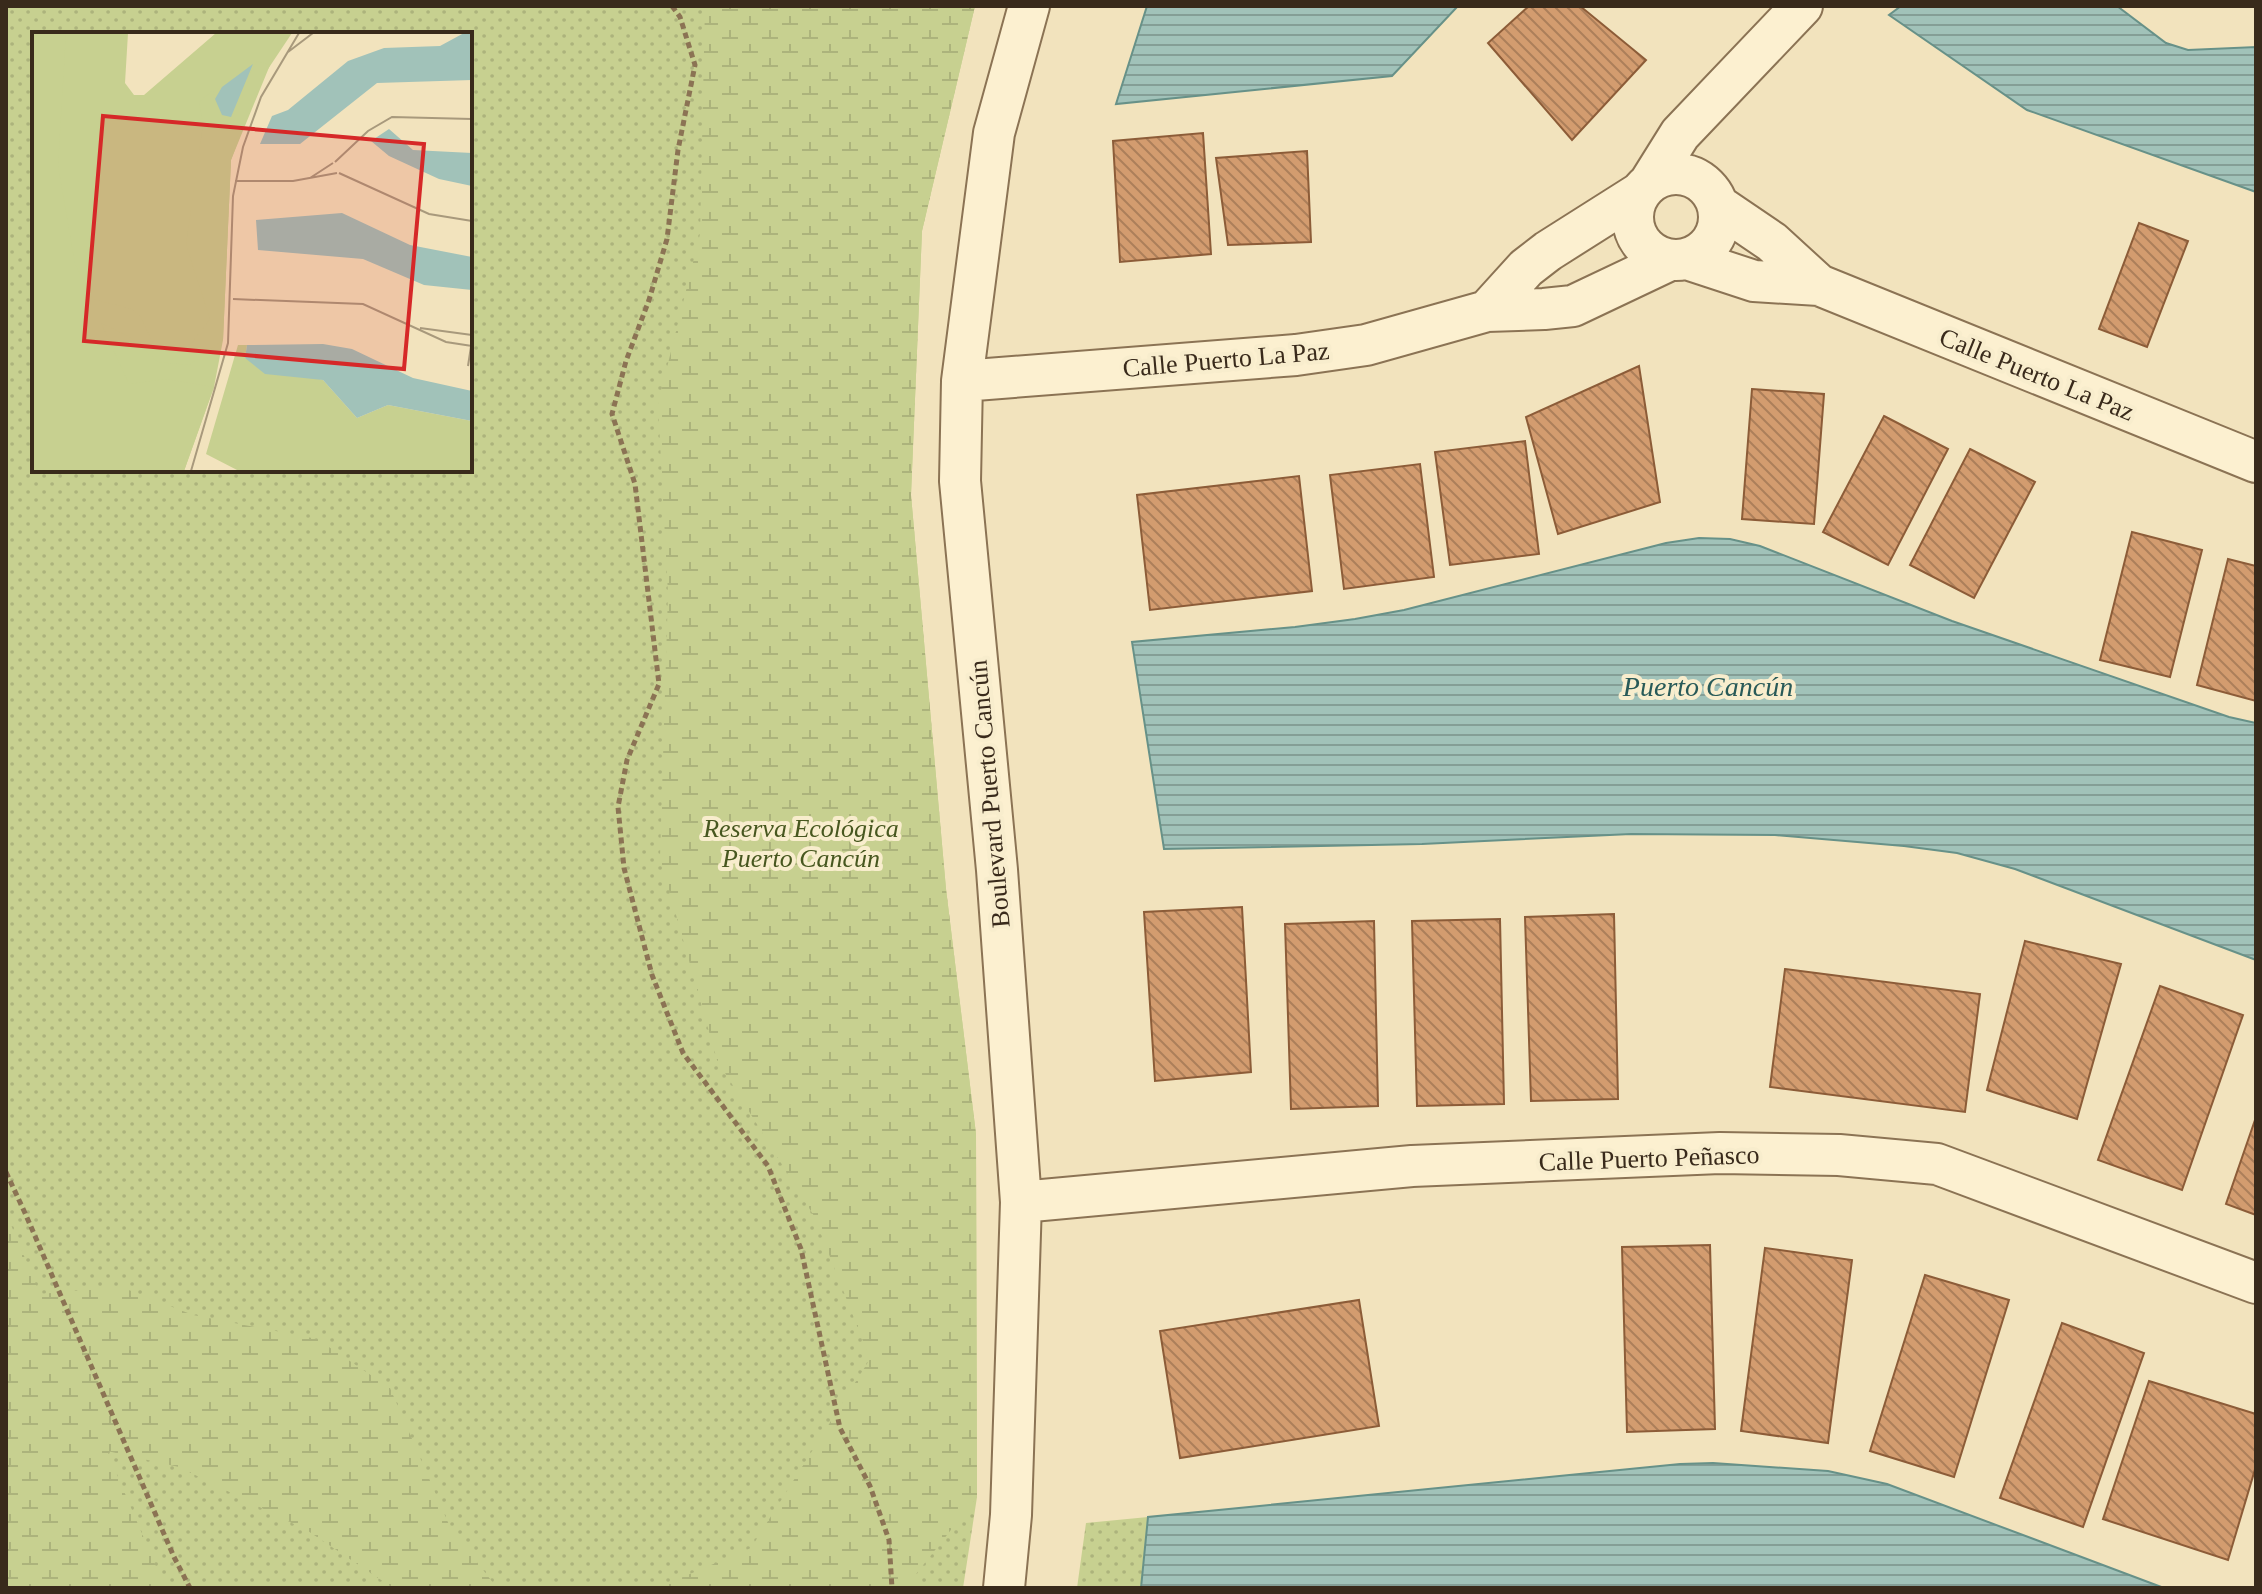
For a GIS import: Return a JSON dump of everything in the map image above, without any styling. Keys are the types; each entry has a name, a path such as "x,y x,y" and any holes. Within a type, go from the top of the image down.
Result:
{"street":[{"name":"Boulevard Puerto Cancún","path":"1004,1588 1011,1515 1021,1202 997,870 960,481 962,381 994,133 1029,6"},
{"path":"1680,134 1709,193 1720,224 1715,239 1703,252 1679,260 1653,255 1641,243 1634,228 1633,211 1644,188 1680,134 1802,6"},
{"path":"1487,311 1526,268 1548,251 1666,175 1683,174 1709,193"},
{"name":"Calle Puerto La Paz","path":"1709,193 1772,242 1819,285"},
{"name":"Calle Puerto La Paz","path":"962,381 1296,355 1366,345 1487,311 1573,306 1679,260 1754,281 1819,285 2256,462"},
{"name":"Calle Puerto Peñasco","path":"1021,1202 1412,1166 1720,1153 1839,1155 1937,1164 2256,1283"}],"path":[{"path":"672,6 680,17 695,65 678,150 667,239 626,361 612,414 635,484 659,684 627,760 618,807 624,868 652,975 683,1053 768,1166 801,1249 840,1428 870,1486 889,1540 892,1588"},
{"path":"6,1172 190,1588"}],"green space":[{"path":"6,6 975,6 922,231 911,495 946,889 976,1134 977,1497 963,1588 6,1588"},
{"name":"Reserva Ecológica Puerto Cancún","path":"705,6 975,6 922,231 911,495 946,889 976,1134 977,1497 905,1588 657,1588 751,1548 870,1359 814,1216 717,1060 660,858 668,593 658,404 700,234"},
{"path":"6,1213 40,1294 121,1287 193,1315 317,1339 390,1388 450,1527 497,1588 393,1588 308,1531 179,1467 107,1451 165,1588 6,1588"},
{"path":"1148,1517 1141,1588 1077,1588 1086,1523"}],"water":[{"path":"1147,6 1458,6 1392,76 1116,104"},
{"path":"1901,6 2117,6 2166,43 2188,50 2256,47 2256,192 2027,110 1889,15"},
{"name":"Puerto Cancún","path":"1699,538 1730,539 1760,546 1952,621 2229,717 2256,723 2256,960 2015,869 1957,853 1904,846 1775,835 1631,834 1422,844 1164,849 1132,642 1355,619 1404,610 1666,543"},
{"path":"1713,1463 1828,1471 1887,1484 2164,1588 1141,1588 1148,1517"}],"building":[{"path":"1529,6 1580,6 1646,60 1572,140 1488,43"},
{"path":"1203,133 1211,254 1120,262 1113,141"},
{"path":"1307,151 1311,242 1228,245 1216,158"},
{"path":"2139,223 2188,241 2147,347 2099,329"},
{"path":"1639,366 1660,502 1558,534 1526,417"},
{"path":"1752,389 1824,394 1814,524 1742,519"},
{"path":"1884,416 1948,449 1888,565 1823,532"},
{"path":"1525,441 1539,554 1450,565 1435,452"},
{"path":"1970,449 2035,482 1974,598 1910,565"},
{"path":"1420,464 1434,577 1344,589 1330,475"},
{"path":"1299,476 1312,591 1150,610 1137,495"},
{"path":"2132,532 2202,550 2170,677 2100,660"},
{"path":"2228,559 2256,566 2256,701 2197,685"},
{"path":"1242,907 1251,1072 1155,1081 1144,912"},
{"path":"1614,914 1618,1099 1531,1101 1525,917"},
{"path":"1500,919 1504,1104 1417,1106 1412,921"},
{"path":"1374,921 1378,1106 1291,1109 1285,924"},
{"path":"2025,941 2121,964 2077,1119 1987,1090"},
{"path":"1785,969 1980,994 1965,1112 1770,1087"},
{"path":"2160,986 2243,1015 2182,1190 2098,1160"},
{"path":"2256,1117 2256,1215 2226,1204"},
{"path":"1710,1245 1715,1429 1627,1432 1622,1247"},
{"path":"1765,1248 1852,1260 1828,1443 1741,1431"},
{"path":"1925,1275 2009,1300 1954,1477 1870,1451"},
{"path":"1359,1300 1379,1426 1180,1458 1160,1331"},
{"path":"2062,1323 2144,1353 2083,1527 2000,1498"},
{"path":"2149,1381 2256,1414 2256,1466 2228,1560 2103,1519"}]}
